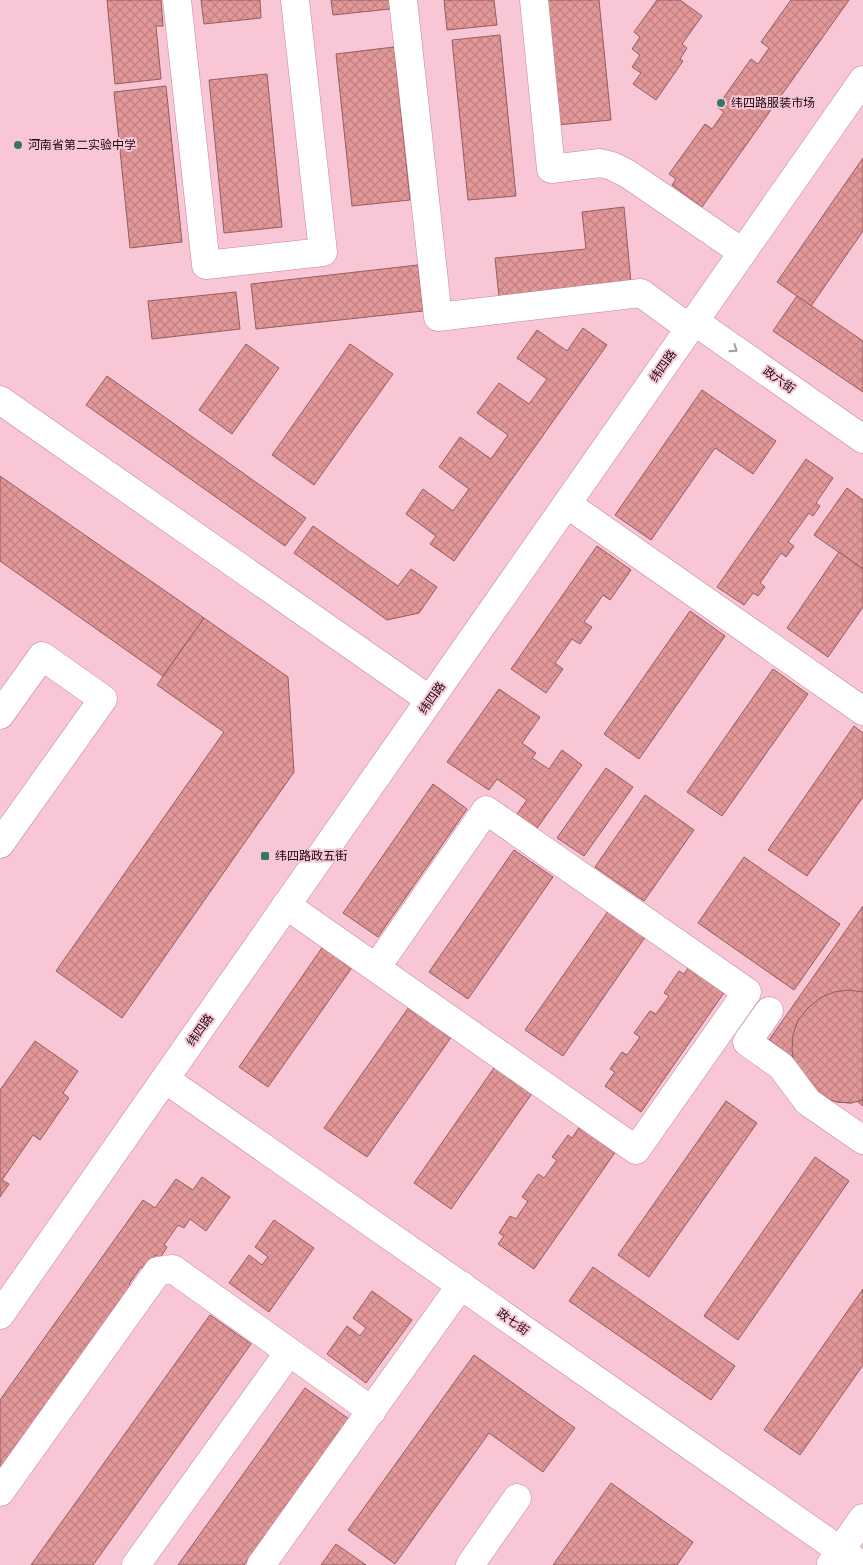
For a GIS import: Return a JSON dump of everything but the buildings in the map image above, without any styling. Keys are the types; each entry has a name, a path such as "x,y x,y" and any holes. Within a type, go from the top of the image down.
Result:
{"street":[{"path":"177,0 206,265 323,252 295,0"},
{"name":"政六街","path":"403,0 438,317 641,293 863,439"},
{"path":"534,0 551,169 600,163 612,166 628,174 742,252"},
{"name":"纬四路","path":"0,1316 742,252 860,91"},
{"path":"0,400 430,700"},
{"path":"567,504 863,711"},
{"path":"0,714 42,656 103,699 0,844"},
{"path":"286,905 376,968 636,1150 747,992 486,810 376,968"},
{"path":"769,1011 747,1042 781,1066 808,1102 863,1140"},
{"name":"政七街","path":"165,1079 461,1285 844,1560"},
{"path":"0,1492 158,1272 173,1269 372,1411"},
{"path":"261,1565 461,1285"},
{"path":"136,1565 289,1352"},
{"path":"470,1565 517,1498"},
{"path":"844,1560 863,1518"}],"place":[{"name":"纬四路服装市场","path":"721,103"},
{"name":"河南省第二实验中学","path":"18,145"},
{"name":"纬四路政五街","path":"265,856"}]}
